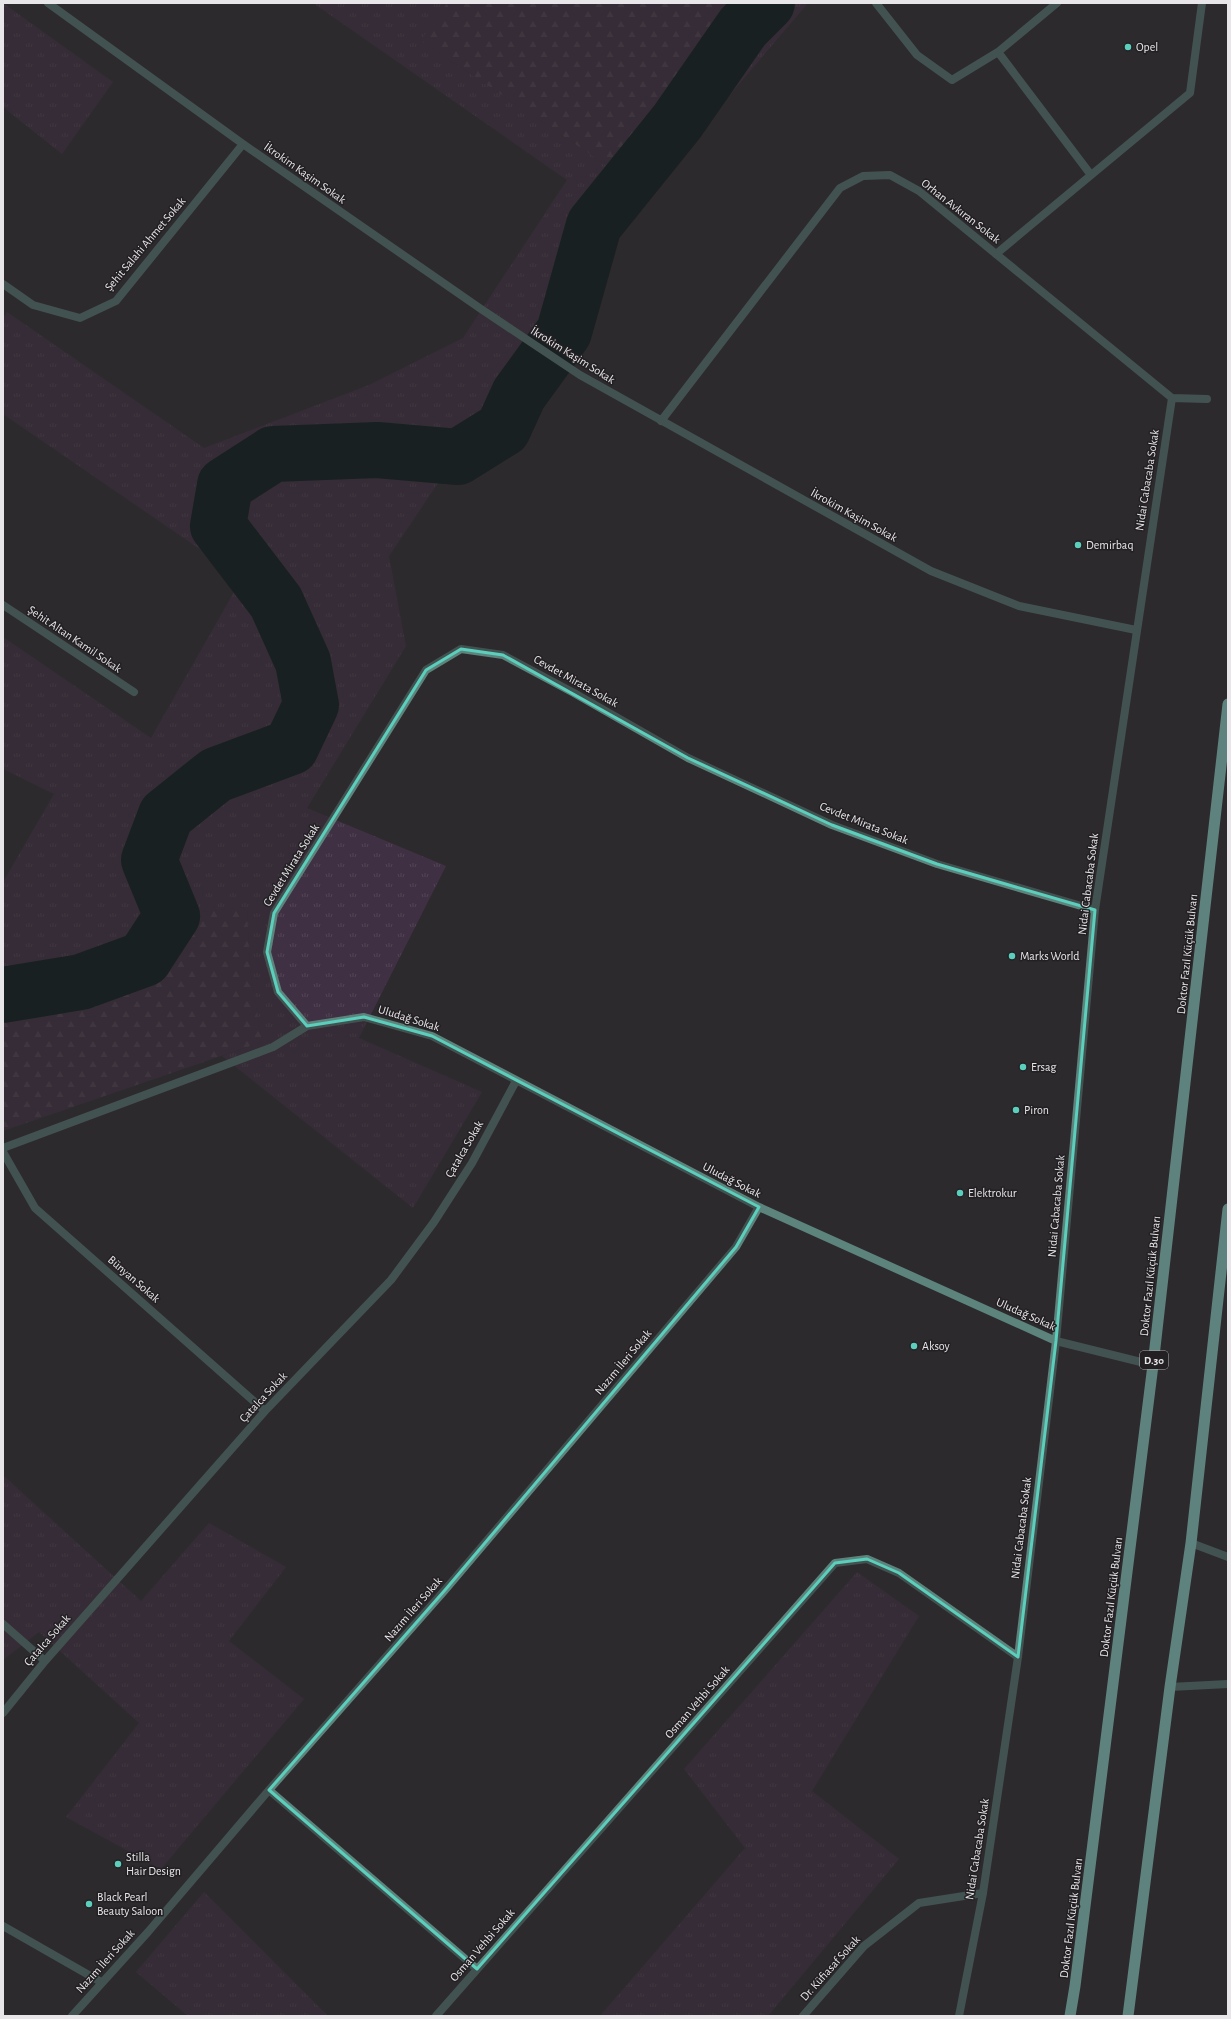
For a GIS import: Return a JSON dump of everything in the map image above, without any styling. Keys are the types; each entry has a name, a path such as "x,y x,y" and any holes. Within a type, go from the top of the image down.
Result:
{"highway":[{"name":"Doktor Fazıl Küçük Bulvarı","path":"1070,2016 1153,1365 1228,704"},
{"path":"1128,2016 1190,1543 1228,1209"}],"street":[{"name":"İkrokim Kaşim Sokak","path":"48,3 243,144 520,336 580,375 931,571 1019,606 1136,630"},
{"path":"876,3 917,55 952,80 998,52 1056,3"},
{"path":"996,254 1190,94 1202,3"},
{"path":"998,52 1091,175"},
{"name":"Şehit Salahi Ahmet Sokak","path":"3,284 33,305 80,318 116,301 243,144"},
{"name":"Orhan Avkıran Sokak","path":"661,421 840,188 863,176 890,175 919,191 1172,398"},
{"path":"1172,398 1207,399"},
{"name":"Nidai Cabacaba Sokak","path":"959,2016 983,1893 1018,1657 1056,1341 1095,910 1172,398"},
{"name":"Şehit Altan Kamil Sokak","path":"3,605 134,692"},
{"name":"Cevdet Mirata Sokak","path":"307,1026 278,992 267,952 274,914 426,670 461,649 503,655 574,693 688,758 832,825 937,864 1095,910"},
{"name":"Uludağ Sokak","path":"307,1026 364,1017 432,1036 759,1207 1056,1341 1153,1365"},
{"path":"3,1148 194,1078 273,1047 307,1026"},
{"name":"Çatalca Sokak","path":"3,1713 45,1661 265,1411 391,1280 434,1222 472,1163 516,1081"},
{"name":"Bünyan Sokak","path":"3,1152 35,1208 265,1411"},
{"name":"Nazım İleri Sokak","path":"72,2016 101,1982 148,1932 269,1790 446,1590 736,1247 759,1207"},
{"path":"1190,1543 1228,1557"},
{"name":"Osman Vehbi Sokak","path":"436,2016 836,1563 867,1559 899,1573 1018,1657"},
{"path":"3,1624 45,1661"},
{"path":"1170,1687 1228,1684"},
{"path":"269,1790 477,1969"},
{"name":"Dr. Küfiasaf Sokak","path":"803,2016 864,1946 919,1903 983,1893"},
{"path":"3,1926 101,1982"}],"highlighted area":[{"path":"461,649 503,655 688,758 832,825 937,864 1095,910 1056,1341 1018,1657 899,1573 867,1559 835,1563 477,1969 269,1790 445,1590 736,1247 759,1207 432,1036 364,1017 307,1026 278,992 267,952 274,913 426,670"}],"green space":[{"path":"3,3 113,82 62,154 3,107"},
{"path":"313,3 447,3 421,41 611,168 741,3 808,3 693,138 601,242 575,348 508,457 446,471 389,556 406,646 307,808 446,866 359,1038 482,1092 413,1208 222,1056 262,1042 250,969 247,907 191,913 180,934 150,972 84,1001 3,1013 3,882 54,794 3,769 3,637 151,738 242,578 3,414 3,318 7,312 204,448 369,385 463,338 567,180"},
{"path":"447,3 741,3 611,168 421,41"},
{"path":"247,907 250,969 262,1042 3,1131 3,1013 84,1001 150,972 180,934 191,913"},
{"path":"5,1477 141,1601 209,1523 286,1567 229,1641 304,1699 161,1869 66,1817 139,1723 39,1632 3,1660 3,1480"},
{"path":"857,1572 919,1616 812,1791 899,1859 768,2016 600,2016 745,1848 684,1769"},
{"path":"204,1892 328,2016 188,2016 136,1972"}],"waterway":[{"path":"3,995 81,982 144,959 172,916 149,860 166,815 216,775 291,747 311,705 303,662 276,602 218,526 225,485 273,454 377,450 458,457 503,429 519,394 564,332 594,225 677,122 743,27 767,3"}],"place":[{"name":"Opel","path":"1128,47"},
{"name":"Demirbaq","path":"1078,545"},
{"name":"Marks World","path":"1012,956"},
{"name":"Ersag","path":"1023,1067"},
{"name":"Piron","path":"1016,1110"},
{"name":"Elektrokur","path":"960,1193"},
{"name":"Aksoy","path":"914,1346"},
{"name":"Stilla Hair Design","path":"118,1864"},
{"name":"Black Pearl Beauty Saloon","path":"89,1904"}]}
